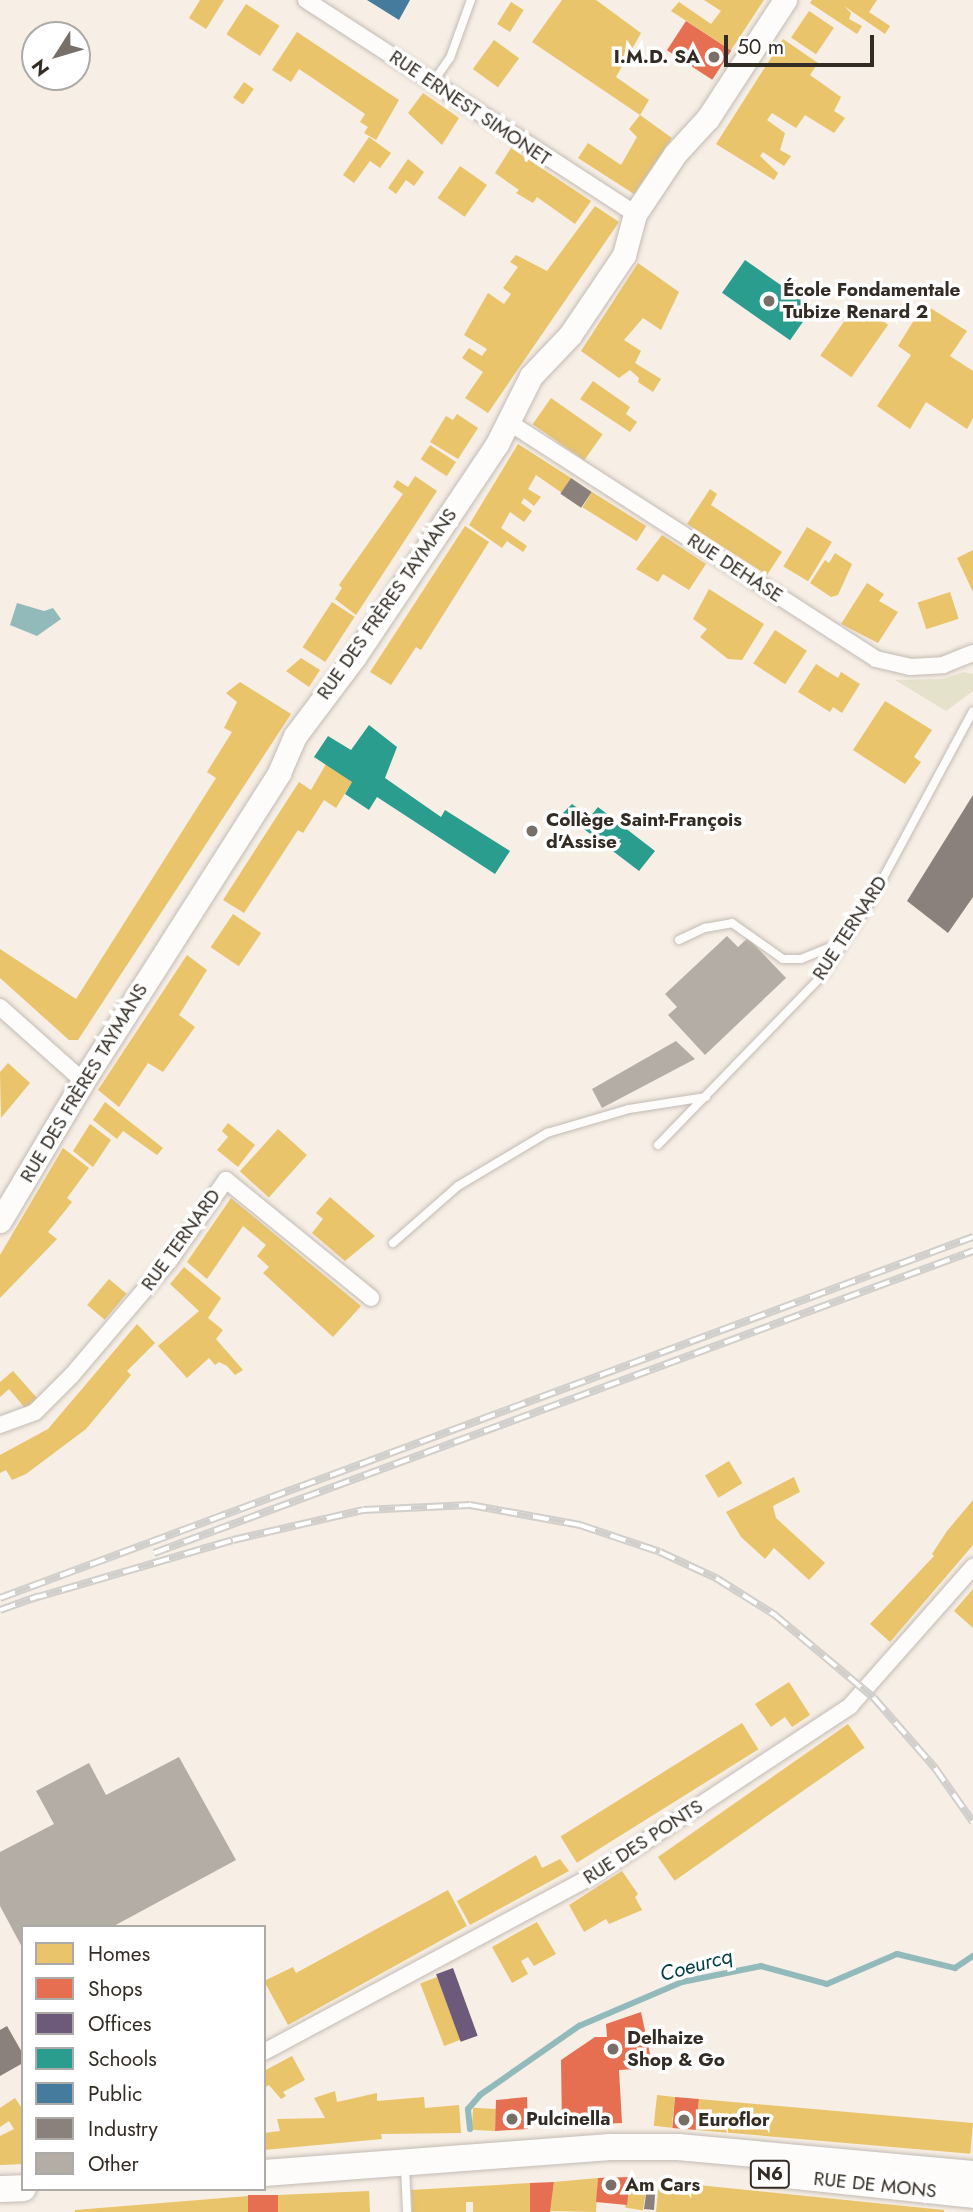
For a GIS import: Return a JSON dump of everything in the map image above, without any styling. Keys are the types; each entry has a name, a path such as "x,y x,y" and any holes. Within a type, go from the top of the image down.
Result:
{"main road":[{"name":"RUE DE MONS","path":"266,2173 568,2153 610,2147 678,2147 973,2174"},
{"name":"RUE DE MONS","path":"568,2153 973,2195"},
{"path":"0,2189 21,2188"}],"street":[{"name":"RUE ERNEST SIMONET","path":"306,0 635,215"},
{"name":"RUE DES FRÈRES TAYMANS","path":"0,1222 83,1081 279,773 295,736 355,656 510,423 516,402 531,376 570,335 624,256 635,215 675,154 708,118 785,0"},
{"name":"RUE DEHASE","path":"510,423 876,659 911,667 943,665 973,653"},
{"path":"0,1007 83,1081"},
{"name":"RUE TERNARD","path":"0,1425 35,1412 72,1375 169,1261 226,1180 371,1298"},
{"name":"RUE DES PONTS","path":"266,2051 591,1877 850,1706 973,1567"}],"lane":[{"path":"433,82 450,58 471,0"},
{"name":"RUE TERNARD","path":"658,1145 822,975 845,941 973,711"},
{"path":"679,940 732,923 783,959 801,959 845,941"},
{"path":"393,1243 458,1186 547,1133 629,1109 706,1097"},
{"path":"405,2164 407,2212"}],"shaded area":[{"path":"964,672 973,674 973,691 946,711 895,680 942,679"}],"water":[{"path":"17,603 44,611 53,608 61,619 37,636 10,625"}],"building: Homes":[{"path":"200,0 224,0 206,29 189,18"},
{"path":"562,0 596,0 641,33 616,77 649,100 640,115 532,42"},
{"path":"704,0 764,0 731,50 671,11 679,2 711,24 721,11"},
{"path":"812,0 877,0 869,12 890,26 885,34 844,6 851,13 849,19 862,26 857,34 810,3"},
{"path":"511,2 524,10 510,32 497,24"},
{"path":"246,4 280,26 260,56 226,34"},
{"path":"809,11 834,28 816,54 791,38"},
{"path":"297,32 399,100 376,140 364,133 368,127 360,122 365,114 314,79 299,69 291,82 272,70"},
{"path":"783,39 818,63 810,75 841,97 834,111 845,118 834,133 805,115 796,128 772,113 767,120 785,133 780,150 791,156 784,166 763,152 760,156 778,173 774,180 716,144"},
{"path":"494,40 519,58 498,87 473,69"},
{"path":"244,82 254,89 243,104 233,98"},
{"path":"423,93 459,118 442,145 408,113"},
{"path":"640,115 672,138 634,194 578,158 588,143 621,165 637,137 629,129"},
{"path":"369,137 391,153 380,168 370,161 354,183 343,175"},
{"path":"511,148 591,201 575,224 537,197 533,203 516,193 519,190 495,173"},
{"path":"408,159 424,172 414,186 406,180 396,194 388,188"},
{"path":"460,166 487,185 465,217 438,198"},
{"path":"595,206 619,222 488,413 465,398 483,372 462,358 469,348 482,356 487,349 464,335 488,293 504,304 511,294 503,288 518,267 510,262 516,255 547,271"},
{"path":"638,263 679,292 661,330 643,318 624,340 641,351 635,363 661,379 653,392 638,382 639,378 630,370 619,378 581,351"},
{"path":"857,303 888,325 851,377 820,355"},
{"path":"924,304 967,331 950,356 973,371 973,418 967,429 926,402 910,429 877,406 911,355 898,346"},
{"path":"593,381 630,407 626,414 637,422 630,432 580,399"},
{"path":"551,398 603,434 584,460 533,424"},
{"path":"457,414 478,428 458,459 430,442 446,416 453,420"},
{"path":"518,444 571,478 562,493 536,475 528,489 541,497 534,506 524,498 521,503 532,511 524,522 510,512 501,528 527,546 523,552 507,541 502,548 469,525"},
{"path":"430,445 456,462 447,476 421,459"},
{"path":"415,476 437,491 356,615 335,599 342,588 339,585 403,494 393,487 397,480 408,487"},
{"path":"710,489 717,494 711,505 782,552 767,575 687,524"},
{"path":"592,492 646,526 637,541 582,507"},
{"path":"465,526 489,542 421,650 416,647 391,685 370,672"},
{"path":"807,527 832,542 808,581 783,566"},
{"path":"662,535 706,564 689,590 663,574 658,582 636,569"},
{"path":"973,550 973,592 957,558"},
{"path":"835,553 852,564 838,595 831,597 810,583 825,560 829,563"},
{"path":"867,583 884,594 879,601 898,612 878,643 841,624"},
{"path":"709,589 764,624 742,660 728,659 700,637 707,629 693,619"},
{"path":"950,592 959,619 926,629 918,603"},
{"path":"332,602 355,617 325,662 303,647"},
{"path":"775,630 807,651 785,684 753,664"},
{"path":"301,658 320,670 309,687 286,671"},
{"path":"816,664 838,678 841,672 860,684 842,713 833,707 830,712 798,692"},
{"path":"240,682 291,714 78,1040 69,1040 0,978 0,949 76,999 216,778 207,772 232,732 224,728 237,702 226,693"},
{"path":"885,701 932,730 914,757 921,762 905,784 853,750"},
{"path":"326,764 352,782 336,808 324,800 303,833 298,830 244,913 223,900 299,782 311,790"},
{"path":"233,914 261,933 239,966 211,947"},
{"path":"187,955 207,970 179,1015 195,1027 163,1072 148,1063 119,1107 98,1090"},
{"path":"8,1063 30,1083 1,1118 0,1072"},
{"path":"105,1102 163,1148 157,1155 123,1131 117,1139 93,1120"},
{"path":"228,1123 255,1145 238,1167 217,1150 228,1137 222,1131"},
{"path":"90,1124 111,1140 93,1167 73,1151"},
{"path":"278,1129 307,1155 269,1197 240,1171"},
{"path":"63,1148 89,1168 67,1198 72,1202 48,1232 57,1239 0,1298 0,1255"},
{"path":"330,1197 375,1236 345,1261 312,1233 323,1219 316,1213"},
{"path":"231,1198 361,1306 333,1337 263,1273 269,1267 257,1256 266,1245 243,1226 207,1279 187,1262"},
{"path":"184,1267 221,1298 208,1318 223,1330 216,1339 243,1370 235,1375 227,1366 219,1362 215,1365 209,1358 187,1378 158,1346 199,1311 170,1284"},
{"path":"109,1279 127,1294 105,1320 87,1305"},
{"path":"137,1324 155,1343 127,1371 131,1375 86,1429 26,1474 12,1480 6,1470 0,1473 0,1455 48,1429"},
{"path":"13,1371 37,1398 25,1408 9,1389 0,1397 0,1382"},
{"path":"729,1461 742,1483 718,1498 705,1475"},
{"path":"794,1477 800,1492 773,1506 776,1518 825,1563 809,1580 774,1548 765,1559 741,1537 726,1512"},
{"path":"973,1500 973,1545 890,1642 870,1624 934,1556 932,1554 947,1531"},
{"path":"973,1589 973,1628 954,1611"},
{"path":"789,1682 810,1715 792,1727 785,1717 771,1727 755,1704"},
{"path":"742,1723 758,1749 577,1863 561,1836"},
{"path":"848,1724 865,1748 675,1881 658,1857"},
{"path":"536,1855 542,1868 560,1859 569,1871 470,1925 457,1901"},
{"path":"622,1871 638,1894 635,1897 642,1910 609,1924 606,1919 584,1932 569,1905"},
{"path":"448,1890 467,1926 288,2025 266,1980 293,1967 296,1973"},
{"path":"537,1922 556,1954 534,1966 528,1957 521,1961 528,1974 512,1983 492,1947"},
{"path":"437,1977 461,2040 444,2046 420,1983"},
{"path":"292,2056 305,2080 283,2092 286,2096 281,2099 269,2085 266,2087 266,2070"},
{"path":"335,2091 337,2102 377,2093 377,2101 424,2097 425,2108 459,2105 461,2133 381,2134 382,2139 266,2150 266,2133 280,2131 277,2119 325,2118 314,2098"},
{"path":"657,2095 675,2097 672,2128 654,2126"},
{"path":"15,2098 21,2107 21,2164 0,2165 0,2136 14,2129 9,2121 0,2127 0,2108"},
{"path":"699,2099 973,2123 970,2154 696,2130"},
{"path":"473,2108 496,2109 495,2131 472,2130"},
{"path":"630,2177 648,2180 643,2210 625,2208"},
{"path":"598,2178 596,2212 550,2211 554,2182"},
{"path":"659,2181 944,2210 944,2212 656,2212"},
{"path":"530,2183 530,2212 473,2212 473,2202 466,2202 466,2212 412,2212 411,2190"},
{"path":"369,2191 370,2212 278,2212 278,2195"},
{"path":"248,2196 249,2212 75,2212 75,2210"}],"building: Shops":[{"path":"686,21 731,50 712,80 667,50"},
{"path":"641,2012 653,2068 619,2070 622,2123 562,2126 561,2060 595,2037 607,2037 606,2024"},
{"path":"527,2097 528,2129 495,2131 496,2100"},
{"path":"675,2097 699,2099 696,2130 672,2128"},
{"path":"630,2177 627,2205 596,2202 598,2178"},
{"path":"554,2182 550,2212 530,2212 530,2183"},
{"path":"248,2195 278,2195 278,2212 248,2212"}],"building: Offices":[{"path":"453,1968 478,2036 461,2042 436,1974"}],"building: Schools":[{"name":"École Fondamentale Tubize Renard 2","path":"745,260 813,308 790,340 722,293"},
{"path":"369,725 397,747 385,778 441,817 445,810 510,851 495,874 377,797 369,810 345,794 352,782 314,757 328,736 351,750"},
{"path":"572,804 590,817 598,807 655,851 639,871 563,813"}],"building: Public":[{"path":"367,0 410,0 399,20"}],"building: Industry":[{"path":"571,478 592,492 581,508 560,494"},
{"path":"973,795 973,897 948,933 907,901"},
{"path":"7,2026 21,2050 21,2064 0,2076 0,2030"},
{"path":"648,2180 656,2181 654,2210 644,2209"}],"building: Other":[{"path":"727,936 738,947 748,938 786,978 705,1055 668,1015 677,1007 665,994"},
{"path":"676,1041 695,1059 602,1108 592,1089"},
{"path":"179,1757 236,1860 116,1925 21,1925 21,1945 0,1906 0,1852 54,1824 36,1791 89,1763 106,1795"}],"waterway":[{"name":"Coeurcq","path":"470,2129 468,2109 480,2095 579,2026 682,1982 761,1966 827,1984 897,1954 955,1968 973,1956"}],"railway":[{"path":"0,1598 973,1237"},
{"path":"154,1553 973,1251"},
{"path":"31,1599 233,1540 363,1510 470,1505 580,1525 660,1552 716,1578 775,1615 874,1698 935,1768 973,1822"},
{"path":"0,1610 39,1596"}],"place":[{"name":"I.M.D. SA","path":"714,57"},
{"name":"École Fondamentale Tubize Renard 2","path":"769,301"},
{"name":"Collège Saint-François d'Assise","path":"532,831"},
{"name":"Delhaize Shop & Go","path":"613,2049"},
{"name":"Pulcinella","path":"512,2119"},
{"name":"Euroflor","path":"684,2120"},
{"name":"Am Cars","path":"611,2185"}]}
